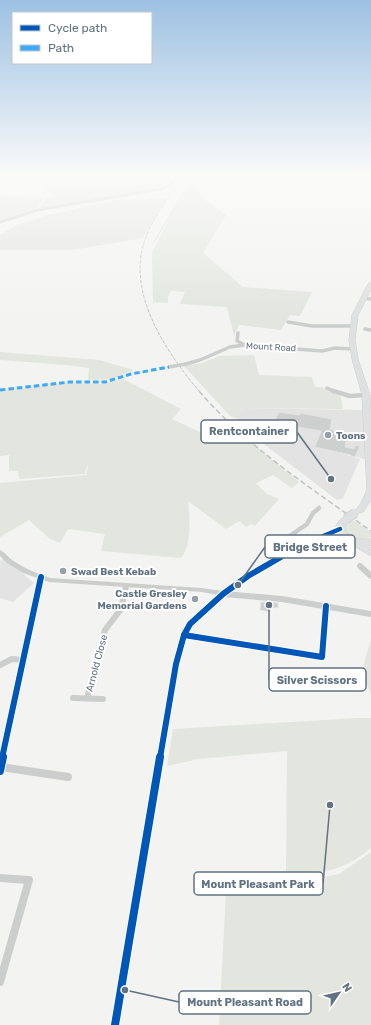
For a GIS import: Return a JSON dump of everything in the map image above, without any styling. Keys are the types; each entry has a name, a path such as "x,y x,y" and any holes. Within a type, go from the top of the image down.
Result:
{"highway":[{"path":"371,284 355,315 352,326 352,349 366,395 371,490 367,501 357,512 341,524 340,529 347,538 357,542 371,554"},
{"path":"357,512 371,509"},
{"path":"357,542 371,542"}],"street":[{"path":"363,298 371,299"},
{"path":"288,322 317,326 352,326"},
{"path":"365,329 371,330"},
{"path":"238,333 237,341 244,345"},
{"name":"Mount Road","path":"169,366 186,364 230,348 244,345 322,351 336,348 352,349"},
{"path":"327,388 346,396 366,395"},
{"path":"292,550 284,543 284,540 301,530 319,508"},
{"path":"115,1025 176,664 184,635 196,618 222,594 248,576 292,550 340,529"},
{"path":"319,539 347,538"},
{"path":"0,552 19,568 41,577 80,583 202,590 222,594 282,599 371,614"},
{"path":"360,566 371,576"},
{"path":"41,577 36,590 23,660 3,737 1,769 68,777"},
{"name":"Arnold Close","path":"87,698 105,630 109,623 120,612 126,586"},
{"path":"184,635 322,657 326,606"},
{"path":"0,665 12,659 23,660"},
{"name":"Arnold Close","path":"73,698 103,699"},
{"path":"0,878 29,880 0,982"}],"shaded area":[{"path":"30,221 153,221 143,238 73,250 0,250 0,235 17,225"},
{"path":"168,221 222,221 203,253 243,287 312,292 300,316 290,315 281,330 239,325 234,336 227,307 180,304 185,292 171,291 168,297 168,303 153,302 152,252"},
{"path":"0,352 99,360 134,370 111,379 88,380 89,368 0,360"},
{"path":"254,355 259,375 312,377 315,387 322,387 341,397 343,409 243,408 236,418 230,416 184,366 202,363 220,356"},
{"path":"123,379 181,409 172,419 206,435 226,422 299,482 292,488 273,475 256,483 267,494 279,499 255,526 251,524 246,527 239,521 226,529 188,501 190,522 189,539 185,553 181,558 101,551 105,534 68,529 60,543 50,539 29,520 0,537 0,483 86,475 88,466 85,474 19,479 18,471 9,471 9,455 0,456 0,391 70,383 103,384"},
{"path":"243,408 363,410 365,459 321,448 360,459 343,498 337,500 256,438 288,438 248,432 236,418"},
{"path":"348,520 350,522 353,520 371,532 371,537 367,539 358,539 351,536 345,529 344,524"},
{"path":"4,558 34,583 13,602 0,598 0,561"},
{"path":"371,639 371,695 362,671"},
{"path":"371,718 371,848 351,862 331,870 286,878 287,751 198,759 167,766 173,729"},
{"path":"371,852 371,1025 219,1025 226,892 263,888 339,874"}],"building":[{"name":"Toons","path":"279,412 299,415 300,413 332,419 330,429 341,436 347,437 345,447 354,449 356,445 360,446 355,457 315,447 321,431 274,423"},
{"path":"261,602 278,603 278,608 270,607 270,612 260,610"}],"waterway":[{"path":"154,242 167,221"}],"railway":[{"path":"154,221 146,236 140,265 146,305 164,343 200,392"},
{"path":"199,391 259,449 303,483 371,531"}],"marked path":[{"path":"0,390 70,382 105,382 131,374 169,367"}],"cycle path":[{"path":"115,1025 176,664 184,635 190,624 223,594 248,576 304,544 340,529"},
{"path":"0,771 37,590 41,577"},
{"path":"184,635 322,657 326,606"}],"place":[{"name":"Toons","path":"328,435"},
{"name":"Rentcontainer","path":"331,479"},
{"name":"Swad Best Kebab","path":"63,571"},
{"name":"Bridge Street","path":"238,585"},
{"name":"Castle Gresley Memorial Gardens","path":"195,599"},
{"name":"Silver Scissors","path":"269,605"},
{"name":"Mount Pleasant Park","path":"330,805"},
{"name":"Mount Pleasant Road","path":"125,990"}]}
